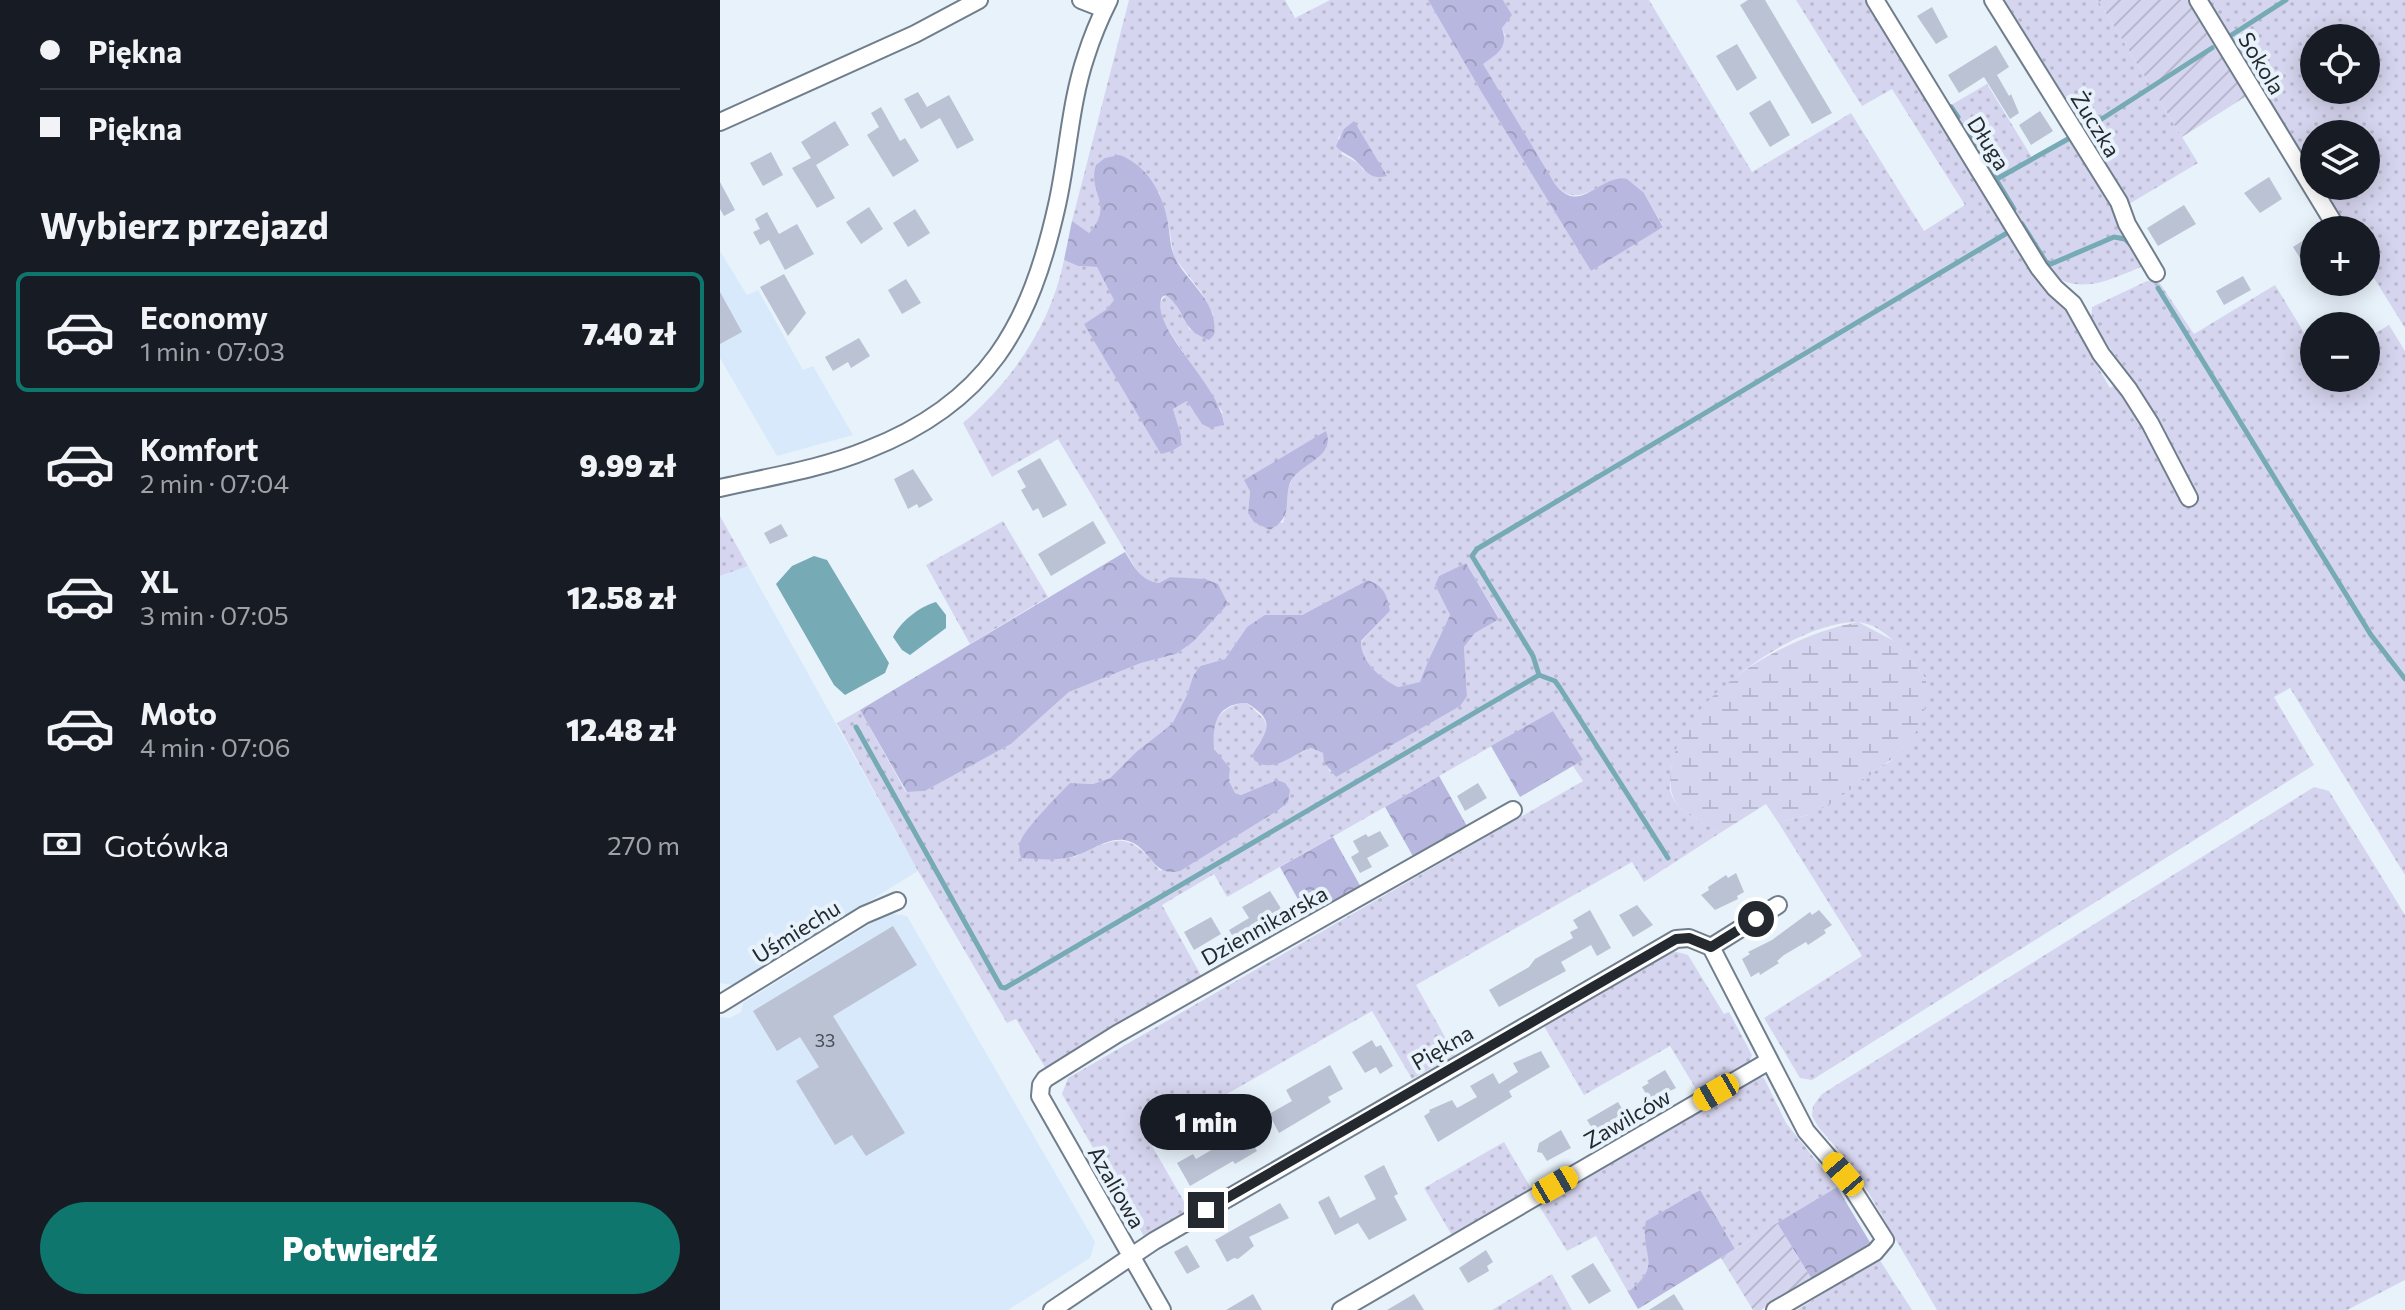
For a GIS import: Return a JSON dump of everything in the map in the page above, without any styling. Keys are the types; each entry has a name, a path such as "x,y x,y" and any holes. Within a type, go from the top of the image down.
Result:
{"street":[{"path":"720,122 915,34 979,0"},
{"path":"720,488 865,451 902,435 968,392 992,366 1016,327 1036,283 1057,204 1085,58 1107,5 1081,0"},
{"name":"Długa","path":"1875,0 2039,268 2073,304 2101,354 2150,423 2189,498"},
{"name":"Żuczka","path":"1993,0 2119,202 2127,224 2156,273"},
{"name":"Sokola","path":"2198,0 2329,216"},
{"name":"Dziennikarska","path":"1041,1085 1049,1075 1117,1034 1513,810"},
{"name":"Uśmiechu","path":"720,1004 864,915 897,901"},
{"path":"1775,1310 1875,1252 1885,1240 1843,1174 1806,1131 1711,947 1778,905"},
{"name":"Piękna","path":"1052,1310 1130,1256 1402,1095 1676,939 1689,938 1711,947"},
{"name":"Zawilców","path":"1341,1310 1769,1061"},
{"name":"Azaliowa","path":"1041,1085 1040,1096 1162,1310"}],"shaded area":[{"path":"720,251 747,295 758,290 803,370 813,366 853,435 777,456 720,358"},
{"path":"814,556 827,560 889,663 885,673 845,695 834,685 776,584 792,566"},
{"path":"748,566 918,871 733,985 720,983 720,576"},
{"path":"936,602 946,615 946,628 910,655 893,637 911,615"},
{"path":"888,913 907,916 1095,1242 1090,1258 1008,1310 720,1310 720,1017 730,1018 741,1012 743,1003"}],"green space":[{"path":"1129,0 1285,0 1295,18 1330,0 1428,0 1591,271 1663,226 1644,193 1610,181 1582,194 1562,191 1482,64 1505,35 1502,28 1511,15 1503,0 1649,0 1752,172 1851,113 1924,231 1965,205 1892,89 1862,106 1796,0 1868,0 2068,315 2110,388 2129,375 2091,321 2092,307 2147,281 2159,282 2194,334 2275,285 2300,326 2300,392 2380,392 2380,330 2389,325 2405,351 2405,875 2290,688 2274,697 2314,765 1812,1080 1800,1078 1764,1018 1862,956 1778,822 1808,815 1892,760 1926,679 1896,643 1877,628 1856,622 1830,626 1801,636 1742,672 1715,695 1693,720 1678,746 1671,772 1673,797 1684,810 1720,833 1644,882 1632,862 1416,985 1455,1055 1412,1079 1372,1011 1148,1139 1190,1212 1145,1238 1062,1094 1068,1078 1583,781 1573,766 1582,760 1553,711 1227,897 1214,874 1162,905 1203,979 1046,1069 1016,1019 1007,1023 918,871 837,723 860,710 906,792 925,791 1011,744 1069,692 1141,663 1176,654 1193,642 1228,604 1183,578 1170,577 1159,583 1142,579 1058,439 992,477 963,423 998,389 1027,350 1050,307 1064,260 1078,266 1097,267 1115,300 1084,324 1181,435 1173,409 1187,401 1193,409 1223,413 1160,317 1158,305 1166,295 1173,300 1190,330 1214,316 1201,292 1174,257 1159,192 1097,190 1100,213 1089,233 1072,221","holes":["1354,122 1364,171 1358,163 1342,154 1338,138","1326,448 1293,478 1288,489 1283,523 1248,513 1250,490 1245,480","1466,563 1499,618 1475,633 1464,647 1467,696 1330,772 1323,753 1311,748 1284,761 1258,745 1268,730 1264,719 1247,703 1231,707 1218,717 1212,739 1215,751 1230,768 1229,781 1234,793 1241,795 1277,780 1160,871 1139,848 1121,841 1101,845 1074,857 1043,814 1070,783 1093,784 1110,778 1136,752 1172,724 1200,666 1225,659 1247,627 1280,615 1302,615 1368,580 1375,583 1390,611 1361,642 1368,663 1398,687 1421,682 1450,615 1435,585 1439,576"]},
{"path":"1428,0 1503,0 1512,15 1502,28 1503,46 1483,64 1555,184 1564,193 1582,196 1607,182 1627,179 1644,193 1663,227 1591,271"},
{"path":"2001,0 2098,0 2198,163 2129,204"},
{"path":"2098,0 2188,0 2248,95 2182,137"},
{"path":"2202,0 2405,0 2405,328 2380,288 2380,216 2335,216 2326,200 2380,200 2380,120 2300,120 2300,158"},
{"path":"1987,84 2033,159 2071,138 2148,264 2108,280 2082,285 2057,278 2045,269 1946,108"},
{"path":"1354,121 1387,176 1370,175 1336,146 1344,129"},
{"path":"1120,155 1139,166 1153,182 1166,212 1174,256 1208,304 1214,324 1214,335 1209,340 1199,336 1173,301 1166,295 1162,297 1160,309 1165,324 1211,392 1224,425 1210,428 1202,424 1187,401 1173,409 1181,445 1161,454 1084,324 1107,309 1114,300 1097,267 1078,266 1064,260 1072,221 1089,233 1100,214 1094,175 1096,165 1105,158"},
{"path":"1326,431 1326,449 1293,478 1289,486 1282,520 1270,530 1254,522 1248,513 1250,491 1244,480"},
{"path":"720,516 748,566 720,576"},
{"path":"1003,521 1048,597 970,644 926,565"},
{"path":"1125,552 1147,579 1159,583 1170,577 1205,579 1218,584 1228,604 1193,642 1176,654 1141,663 1069,692 1011,744 925,791 907,792 860,710"},
{"path":"1466,563 1499,619 1475,633 1464,647 1467,696 1460,706 1336,777 1324,762 1323,753 1311,748 1275,764 1261,764 1254,760 1253,754 1265,732 1266,721 1247,703 1237,704 1218,717 1214,749 1230,768 1229,781 1235,793 1241,795 1277,780 1285,783 1290,790 1288,802 1277,811 1180,871 1162,870 1140,848 1124,840 1110,841 1065,858 1021,858 1019,846 1025,833 1070,783 1093,784 1110,778 1136,752 1172,724 1200,666 1225,659 1247,627 1265,615 1302,615 1368,580 1384,592 1390,611 1361,641 1364,656 1378,674 1398,687 1420,682 1450,615 1435,585 1439,576"},
{"path":"1858,622 1898,643 1926,679 1927,700 1919,727 1903,751 1832,803 1808,815 1778,822 1766,804 1720,833 1679,806 1670,786 1673,760 1683,734 1700,710 1722,688 1775,652 1832,628"},
{"path":"1553,711 1583,760 1520,797 1491,746"},
{"path":"1439,776 1468,828 1414,858 1385,807"},
{"path":"2314,787 2329,791 2405,915 2405,1280 2347,1310 1937,1310 1854,1168 1819,1128 1812,1116 1813,1106 1822,1094"},
{"path":"1333,837 1362,889 1309,919 1280,867"},
{"path":"1673,951 1688,955 1724,1014 1729,1012 1752,1055 1748,1065 1699,1094 1670,1046 1584,1095 1544,1026"},
{"path":"1755,1076 1764,1078 1786,1123 1837,1187 1735,1249 1699,1190 1644,1234 1648,1266 1642,1279 1628,1292 1596,1236 1567,1251 1538,1204"},
{"path":"1504,1142 1532,1190 1453,1237 1424,1188"},
{"path":"1837,1187 1871,1244 1811,1278 1777,1223"},
{"path":"1700,1190 1735,1249 1638,1309 1628,1292 1639,1282 1648,1266 1646,1221"},
{"path":"1777,1223 1811,1278 1761,1310 1753,1310 1721,1258"},
{"path":"1879,1259 1912,1310 1797,1310"},
{"path":"1552,1274 1572,1310 1492,1310"}],"building":[{"path":"1748,0 1765,0 1832,113 1812,124 1740,5"},
{"path":"1932,7 1948,37 1936,44 1917,16"},
{"path":"1737,44 1757,78 1737,91 1716,56"},
{"path":"1996,45 2009,67 1997,75 2009,96 2011,94 2019,113 2010,119 1984,77 1959,93 1948,75"},
{"path":"918,92 927,107 949,95 974,140 957,149 940,118 921,129 904,99"},
{"path":"1770,100 1790,135 1770,147 1749,113"},
{"path":"881,107 900,141 905,138 919,161 893,177 867,135 879,127 871,113"},
{"path":"2040,111 2053,131 2031,145 2019,125"},
{"path":"835,121 849,145 816,165 835,198 817,208 792,168 811,158 801,142"},
{"path":"771,152 783,175 763,186 750,163"},
{"path":"2269,177 2282,199 2260,213 2244,193"},
{"path":"720,182 735,210 724,216 720,209"},
{"path":"2184,205 2196,224 2158,246 2147,228"},
{"path":"869,207 883,229 861,244 846,222"},
{"path":"915,209 930,233 908,247 893,223"},
{"path":"767,212 779,234 797,224 814,254 785,270 769,240 760,245 753,232 760,229 755,219"},
{"path":"2300,243 2300,258 2293,247"},
{"path":"784,274 806,313 788,336 760,287"},
{"path":"2243,276 2251,290 2224,305 2216,291"},
{"path":"906,279 921,303 902,314 888,290"},
{"path":"720,292 742,332 720,344"},
{"path":"859,338 870,356 851,368 848,362 833,371 825,357"},
{"path":"1040,458 1067,505 1043,518 1038,508 1033,511 1021,490 1026,487 1017,471"},
{"path":"913,469 933,500 919,508 917,504 908,509 894,479"},
{"path":"1093,521 1106,543 1051,576 1038,554"},
{"path":"781,524 788,536 770,544 764,533"},
{"path":"1478,783 1487,798 1465,811 1457,796"},
{"path":"1380,831 1389,846 1367,858 1372,867 1360,873 1351,857 1359,852 1353,841"},
{"path":"1736,873 1744,892 1737,896 1738,899 1715,910 1701,895 1726,875 1728,878"},
{"path":"1270,891 1282,910 1262,922 1265,927 1249,937 1251,942 1240,949 1229,930 1249,918 1242,907"},
{"path":"1637,905 1653,925 1633,937 1619,915"},
{"path":"1590,910 1611,948 1597,956 1591,945 1561,962 1566,971 1499,1007 1489,990 1573,938 1570,932 1578,928 1573,920"},
{"path":"1819,910 1832,925 1824,930 1826,933 1784,955 1777,961 1779,963 1760,975 1759,972 1751,977 1742,959 1750,954 1748,952 1772,940 1810,912 1812,915"},
{"path":"1211,917 1221,934 1194,950 1184,932"},
{"path":"893,926 917,965 833,1016 905,1133 866,1156 852,1135 835,1145 796,1081 819,1067 800,1037 777,1051 753,1011"},
{"path":"1372,1040 1376,1047 1381,1045 1393,1066 1380,1074 1376,1067 1365,1073 1352,1052"},
{"path":"1541,1051 1550,1067 1509,1091 1512,1097 1438,1142 1424,1116 1429,1110 1452,1100 1457,1108 1477,1097 1470,1086 1493,1073 1499,1084 1518,1072 1513,1063"},
{"path":"1330,1065 1343,1089 1328,1097 1331,1102 1279,1133 1269,1114 1292,1101 1286,1090"},
{"path":"1665,1070 1676,1088 1650,1101 1642,1087"},
{"path":"1618,1102 1629,1120 1598,1138 1587,1120"},
{"path":"1245,1130 1257,1151 1190,1186 1177,1163 1193,1154 1196,1159"},
{"path":"1561,1130 1571,1148 1547,1161 1542,1153 1537,1152 1539,1143"},
{"path":"1384,1165 1398,1194 1394,1196 1407,1220 1369,1240 1358,1223 1335,1235 1318,1202 1329,1196 1340,1218 1376,1199 1364,1176"},
{"path":"1280,1203 1289,1218 1249,1237 1254,1246 1238,1259 1227,1262 1215,1240"},
{"path":"1187,1245 1200,1267 1187,1274 1174,1252"},
{"path":"1486,1250 1493,1262 1487,1266 1489,1271 1468,1283 1459,1268"},
{"path":"1593,1263 1611,1291 1589,1304 1571,1276"},
{"path":"1253,1294 1262,1310 1226,1310"},
{"path":"1414,1294 1424,1310 1387,1310"},
{"path":"1674,1294 1684,1310 1649,1310"}],"waterway":[{"path":"2230,36 2286,0"},
{"path":"2080,133 2212,48"},
{"path":"1951,107 1958,117"},
{"path":"1966,130 2014,209"},
{"path":"1995,180 2068,139"},
{"path":"2022,224 2046,262 2051,264 2114,237 2125,239 2131,245"},
{"path":"1539,675 1533,656 1472,556 1477,549 2007,233"},
{"path":"2158,288 2371,635 2405,679"},
{"path":"1539,675 1555,681 1560,688 1668,858"},
{"path":"856,727 1001,987 1005,988 1539,675"}],"route":[{"path":"1206,1210 1676,939 1689,938 1711,947 1756,919"}]}
